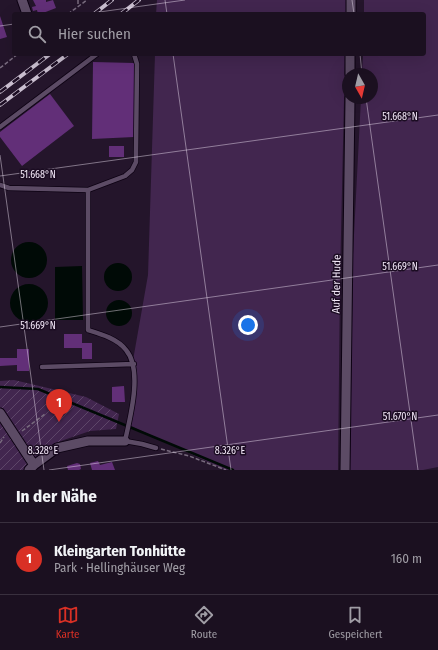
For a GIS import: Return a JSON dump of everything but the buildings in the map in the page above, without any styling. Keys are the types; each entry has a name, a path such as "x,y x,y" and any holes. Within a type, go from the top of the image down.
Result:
{"street":[{"path":"22,0 27,12"},
{"path":"351,0 351,12"},
{"path":"350,56 350,68"},
{"name":"Auf der Hude","path":"345,470 350,104"},
{"path":"0,413 32,467 57,448 88,441 125,441"}],"lane":[{"path":"0,127 95,56"},
{"path":"0,185 9,188 88,190 125,176 132,170 136,162 137,64 135,56"},
{"path":"88,190 88,330 109,337 127,350 134,364 133,403 125,441 156,448"},
{"path":"42,366 134,364"}],"path":[{"path":"78,0 78,6"},
{"path":"70,12 86,0"},
{"path":"0,68 15,56"},
{"path":"15,436 45,414"},
{"path":"0,443 4,437"},
{"path":"156,448 174,451 226,470"}],"shaded area":[{"path":"157,0 346,0 346,12 156,12"},
{"path":"364,0 438,0 438,467 423,470 350,470 353,254 361,104 378,104 378,68 362,68 363,56 426,56 426,12 364,12"},
{"path":"155,56 345,56 345,68 342,68 342,104 344,104 338,470 225,470 127,424 131,403 132,366 148,275"},
{"path":"29,242 39,245 44,250 47,260 44,270 39,275 29,278 19,275 14,270 11,260 14,250 19,245"},
{"path":"118,263 128,267 132,277 128,287 118,291 108,287 104,277 108,267"},
{"path":"82,266 83,320 55,320 55,267"},
{"path":"25,284 33,284 40,287 45,292 48,303 45,314 40,319 33,322 25,322 18,319 13,314 10,307 10,299 13,292 18,287"},
{"path":"119,300 128,304 132,313 128,322 119,326 110,322 106,313 110,304"},
{"path":"14,380 86,397 119,414 116,429 90,431 55,443 23,470 0,470 0,381"}],"waterway":[{"path":"0,387 38,389 233,470"}],"railway":[{"path":"97,12 112,0"},
{"path":"124,12 139,0"},
{"path":"0,92 47,56"},
{"path":"0,105 65,56"}],"place":[{"name":"Kleingarten Tonhütte","path":"59,422"}]}
